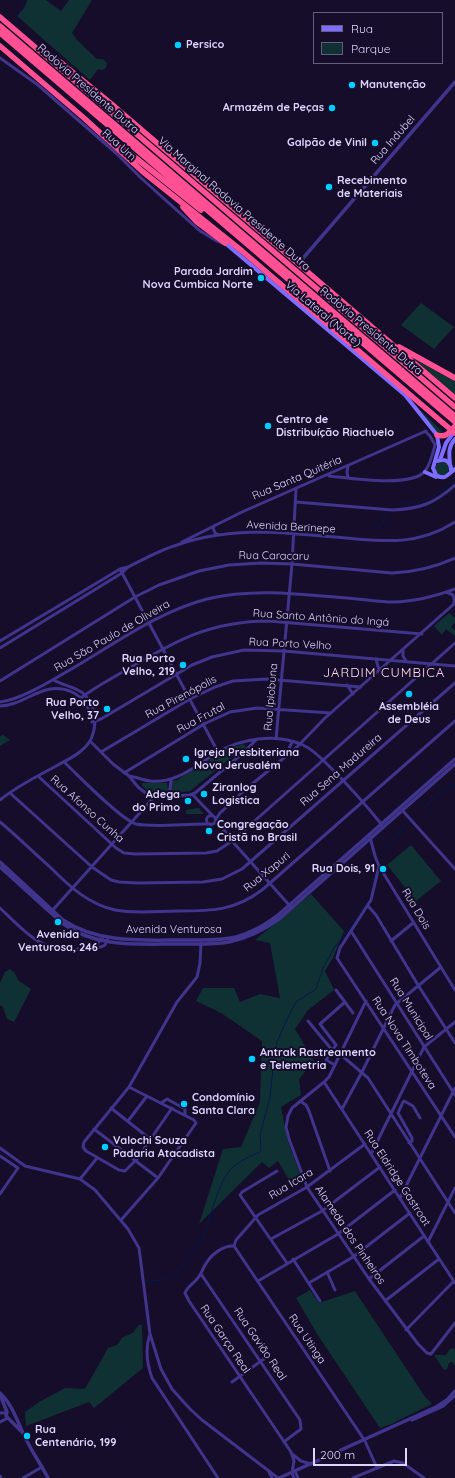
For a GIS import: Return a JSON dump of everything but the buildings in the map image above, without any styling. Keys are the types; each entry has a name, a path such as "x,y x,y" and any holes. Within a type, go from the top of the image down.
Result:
{"highway":[{"name":"Via Marginal Rodovia Presidente Dutra","path":"0,17 455,406"},
{"name":"Rodovia Presidente Dutra","path":"0,26 452,415 455,422"},
{"name":"Rodovia Presidente Dutra","path":"0,33 232,231 452,415"},
{"name":"Rodovia Presidente Dutra","path":"0,46 116,145 130,160 242,251 455,432"},
{"path":"37,49 43,51 60,62 108,102 455,398"},
{"path":"116,145 127,151 216,221 232,231"},
{"path":"160,185 197,222 225,243"},
{"path":"385,338 455,378"},
{"path":"437,435 446,435 455,426"}],"main road":[{"name":"Via Lateral (Norte)","path":"225,243 408,399 437,435"},
{"path":"440,460 446,442 455,432"},
{"path":"437,435 439,447 433,470 439,477"},
{"path":"425,472 439,477 446,477 453,470 450,464 449,451 451,444 455,439"},
{"path":"435,463 440,460 446,461 450,464"}],"street":[{"name":"Rua Um","path":"0,58 38,85 117,154 141,178 200,231 215,240 225,243"},
{"name":"Rua Indubel","path":"298,264 455,82"},
{"name":"Rua Santa Quitéria","path":"177,545 215,525 426,431 435,445 425,472"},
{"path":"348,466 346,472 348,478"},
{"path":"327,476 398,481 410,479 425,472"},
{"path":"296,502 392,510 407,509 431,503 455,485"},
{"name":"Rua Ipiobuna","path":"276,739 292,564 296,489"},
{"name":"Avenida Berinepe","path":"0,641 120,569 128,567 177,545 221,535 249,532 391,542 427,536 455,522"},
{"path":"215,525 213,528 215,533 221,535"},
{"name":"Rua Caracaru","path":"0,681 135,597 159,585 199,571 246,563 292,564 377,572 405,572 432,567 455,558"},
{"name":"Avenida Berinepe","path":"0,648 122,574 128,567"},
{"path":"120,569 218,752"},
{"name":"Rua São Paulo de Oliveira","path":"0,702 54,680 149,623 187,605 219,596 254,592 393,602 423,598 455,589"},
{"path":"203,824 211,816 220,812 289,754 326,718 454,604 453,595 446,592"},
{"name":"Rua Santo Antônio do Ingá","path":"81,698 163,648 199,632 225,625 254,621 287,622 422,634"},
{"name":"Rua Santo Antônio do Ingá","path":"410,634 416,638"},
{"name":"Rua Afonso Cunha","path":"38,776 120,851 128,854 206,853 217,851 232,841 455,643"},
{"name":"Rua Porto Velho","path":"94,721 200,661 229,653 253,650 284,651 455,666"},
{"path":"403,650 403,656 406,661"},
{"path":"376,659 380,670"},
{"name":"Rua Pirenópolis","path":"101,752 190,699 215,687 234,681 254,679 281,680 361,687"},
{"path":"0,801 38,776 81,752 90,741 94,728 94,712 85,695 76,688 54,680"},
{"name":"Rua Sena Madureira","path":"10,793 92,867 111,880 138,884 213,881 230,876 242,869 455,683"},
{"path":"347,685 353,694"},
{"path":"0,706 7,705 40,692 57,689 70,691 81,698 90,711 94,721"},
{"name":"Rua Frutal","path":"124,773 221,715 239,710 257,708 331,714"},
{"path":"94,712 99,715 106,715"},
{"path":"320,712 326,718"},
{"name":"Rua Xapuri","path":"0,822 73,889 92,902 116,910 138,912 205,911 235,906 254,896 270,884 455,721"},
{"path":"90,741 124,773 129,776 149,781 171,780 218,752 236,744 257,739 276,739 299,744 310,749 343,780 363,801 382,825"},
{"path":"52,912 154,797 193,794 214,778 257,739"},
{"path":"286,755 292,742"},
{"name":"Avenida Venturosa","path":"401,809 455,759"},
{"path":"64,762 107,802 132,822 149,825 203,824 214,822 220,812"},
{"name":"Avenida Venturosa","path":"0,867 70,928 92,938 102,938 133,944 201,942 223,943 247,937 275,922 290,906 382,825 455,764"},
{"path":"129,776 138,787 154,797"},
{"path":"166,795 170,789 171,780"},
{"path":"193,794 214,822 290,906"},
{"path":"401,809 455,868"},
{"path":"207,821 214,822"},
{"name":"Rua Dois","path":"370,836 379,866 455,990"},
{"name":"Avenida Venturosa","path":"0,862 52,912"},
{"path":"351,931 368,906 374,894 379,866"},
{"path":"368,906 376,915 455,1043"},
{"path":"0,908 36,939 46,945 61,949 90,948 105,945 108,939"},
{"path":"391,941 413,923"},
{"name":"Rua Nova Timboteva","path":"351,931 340,948 337,958 455,1138"},
{"name":"Rua Municipal","path":"351,931 455,1095"},
{"path":"90,948 97,944 102,938"},
{"path":"172,1108 135,1162 127,1170 121,1171 97,1158 86,1151 83,1147 84,1142 129,1087 178,1002 197,977 200,964 201,942"},
{"path":"342,1110 396,1003 441,967"},
{"path":"336,990 353,1013"},
{"name":"Alameda dos Pinheiros","path":"366,1001 335,1065 324,1082 300,1101 290,1112 286,1127 289,1139 307,1187 368,1278 406,1330 427,1353 431,1354 455,1323"},
{"path":"335,1065 326,1060 335,1047 335,1044 320,1024 345,1002"},
{"path":"308,1021 332,1050"},
{"path":"371,1154 424,1047 455,1022"},
{"path":"340,1054 362,1072 370,1082 455,1213"},
{"name":"Rua Eldridge Gastroat","path":"324,1082 454,1282"},
{"path":"121,1220 158,1178 196,1125 194,1120 129,1087"},
{"path":"400,1198 452,1091 455,1088"},
{"path":"128,1121 148,1096"},
{"path":"161,1103 167,1099 180,1105 185,1109 185,1115"},
{"path":"300,1101 306,1105 310,1111 330,1171"},
{"path":"409,1143 412,1141 412,1138 399,1117 398,1112 402,1102 404,1101 412,1105 420,1118"},
{"path":"111,1108 150,1139"},
{"path":"94,1129 135,1162 158,1178"},
{"name":"Rua Icara","path":"234,1246 236,1240 256,1216 307,1187 365,1144"},
{"path":"0,1148 26,1166 80,1179 95,1190 121,1220 139,1248 150,1334 166,1380 182,1401 202,1420 278,1478 436,1407 447,1400 455,1391"},
{"path":"0,1156 18,1168"},
{"path":"80,1179 97,1158"},
{"path":"0,1194 18,1168 26,1166"},
{"path":"271,1239 322,1211 380,1167"},
{"path":"277,1171 242,1192 240,1195 256,1216 287,1263"},
{"path":"428,1242 455,1188"},
{"path":"258,1281 338,1234 395,1190"},
{"path":"309,1283 354,1257 410,1213"},
{"path":"368,1278 424,1236"},
{"name":"Rua Garça Real","path":"234,1246 227,1246 207,1261 201,1274 186,1290 186,1297 291,1452"},
{"name":"Rua Utinga","path":"234,1246 365,1440 377,1468"},
{"path":"385,1301 439,1259"},
{"path":"293,1260 320,1301"},
{"path":"327,1272 335,1290"},
{"name":"Rua Gavião Real","path":"201,1274 300,1420 302,1426 299,1432 284,1441"},
{"path":"406,1330 454,1282"},
{"path":"150,1334 147,1355 149,1370 152,1378 218,1478"},
{"path":"232,1382 262,1362 268,1356"},
{"path":"0,1394 7,1412 6,1416 23,1432"},
{"path":"0,1394 5,1398 48,1478"},
{"path":"365,1440 437,1410 455,1395"},
{"path":"0,1413 10,1410 13,1413"},
{"path":"0,1422 12,1417 13,1413"},
{"path":"291,1452 298,1460 311,1464"},
{"path":"291,1452 294,1464 294,1478"},
{"path":"352,1478 359,1477 394,1461 404,1463 424,1478"},
{"path":"23,1478 42,1467"},
{"path":"268,1471 272,1478"},
{"path":"293,1472 298,1478"}],"green space":[{"path":"27,0 46,0 61,11 69,0 92,0 72,33 77,40 97,59 103,59 107,63 106,68 102,70 98,69 90,80 17,16 25,7"},
{"path":"421,303 454,327 434,349 401,325"},
{"path":"412,358 455,381 455,394"},
{"path":"413,403 442,431 441,435 438,434"},
{"path":"442,462 447,464 449,469 447,474 442,476 437,474 435,469 437,464"},
{"path":"449,613 455,618 455,624 454,623 451,627 455,630 455,636 446,629 442,635 434,626"},
{"path":"3,735 10,740 0,746 0,736"},
{"path":"243,744 246,747 243,750 190,791 168,794 170,782 177,780 227,749"},
{"path":"142,783 167,783 168,789 166,794 154,795 142,786"},
{"path":"199,808 204,814 186,814 186,810"},
{"path":"411,845 441,881 416,901 387,865"},
{"path":"311,894 344,931 333,958 325,971 334,990 308,1010 295,1029 314,1061 299,1079 301,1095 281,1107 288,1142 303,1181 293,1187 278,1161 269,1168 262,1162 199,1224 223,1149 241,1147 260,1102 262,1041 221,1013 196,1001 203,988 234,988 240,1002 260,994 280,998 270,943 255,940"},
{"path":"10,969 14,972 19,981 31,989 14,1022 7,1019 3,1007 0,1005 0,983 5,972"},
{"path":"310,1290 319,1303 355,1291 425,1397 432,1404 392,1424 380,1428 319,1337 296,1298"},
{"path":"139,1325 142,1325 143,1368 94,1408 89,1402 26,1426 25,1412 39,1402 65,1388 85,1389 108,1348 117,1345 123,1337 133,1333"},
{"path":"453,1348 455,1350 455,1366 452,1362 449,1363 447,1369 444,1370 434,1355 446,1355 450,1349"}],"waterway":[{"path":"15,23 23,0"},
{"path":"397,506 403,503 421,501 430,498 455,479"},
{"path":"374,530 379,527 388,514"},
{"path":"424,808 442,791 455,786"},
{"path":"380,856 406,823"},
{"path":"373,885 375,865"},
{"path":"146,1281 166,1279 178,1271 202,1238 221,1185 229,1171 239,1163 260,1152 260,1135 270,1097 277,1042 296,1002 316,989 323,968 334,948 354,923 371,896"}],"place":[{"name":"Persico","path":"178,45"},
{"name":"Manutenção","path":"352,85"},
{"name":"Armazém de Peças","path":"332,108"},
{"name":"Galpão de Vinil","path":"375,143"},
{"name":"Recebimento de Materiais","path":"329,187"},
{"name":"Parada Jardim Nova Cumbica Norte","path":"261,278"},
{"name":"Centro de Distribuíção Riachuelo","path":"268,426"},
{"name":"Rua Porto Velho, 219","path":"183,665"},
{"name":"Assembléia de Deus","path":"409,694"},
{"name":"Rua Porto Velho, 37","path":"107,709"},
{"name":"Igreja Presbiteriana Nova Jerusalém","path":"186,759"},
{"name":"Ziranlog Logistica","path":"204,794"},
{"name":"Adega do Primo","path":"188,801"},
{"name":"Congregação Cristã no Brasil","path":"209,831"},
{"name":"Rua Dois, 91","path":"383,869"},
{"name":"Avenida Venturosa, 246","path":"58,922"},
{"name":"Antrak Rastreamento e Telemetria","path":"252,1059"},
{"name":"Condomínio Santa Clara","path":"184,1104"},
{"name":"Valochi Souza Padaria Atacadista","path":"105,1147"},
{"name":"Rua Centenário, 199","path":"27,1436"}],"district":[{"name":"JARDIM CUMBICA","path":"384,673"}]}
